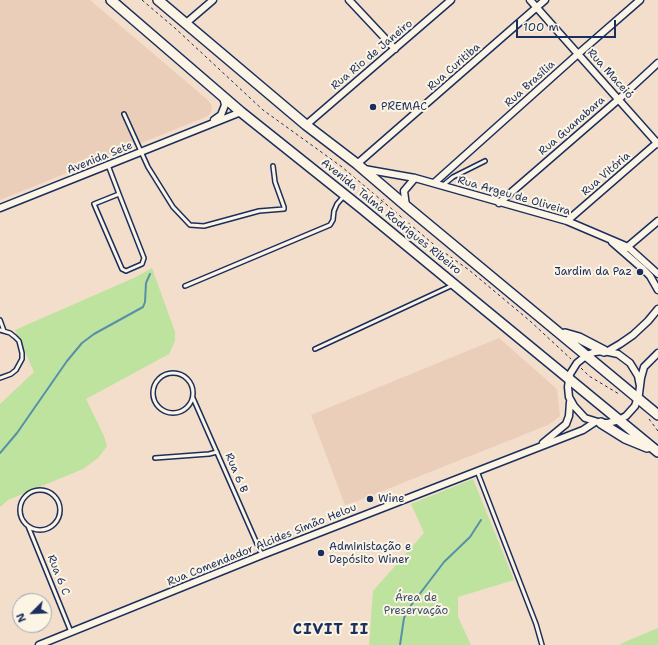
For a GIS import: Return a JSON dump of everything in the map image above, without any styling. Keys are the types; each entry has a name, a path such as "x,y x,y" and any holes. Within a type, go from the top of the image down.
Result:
{"main road":[{"name":"Avenida Talma Rodrigues Ribeiro","path":"111,0 241,112 370,215 657,452"},
{"name":"Avenida Talma Rodrigues Ribeiro","path":"158,0 306,125 360,166 389,192 658,415"},
{"path":"559,332 579,338 606,351"},
{"path":"598,423 625,438 657,452"}],"street":[{"path":"185,24 213,0"},
{"path":"359,0 351,3 395,49"},
{"name":"Rua Rio de Janeiro","path":"306,125 451,0"},
{"name":"Rua Maceió","path":"530,0 658,143"},
{"name":"Rua Curitiba","path":"360,166 546,0"},
{"name":"Rua Brasília","path":"434,183 640,0"},
{"name":"Rua Guanabara","path":"499,203 619,99 658,63"},
{"name":"Avenida Sete","path":"207,126 221,115 225,105 223,96"},
{"name":"Avenida Sete","path":"0,208 241,112"},
{"name":"Rua Vitória","path":"567,221 658,143"},
{"name":"Rua Argeu de Oliveira","path":"360,166 434,183 499,203 567,221 628,247 658,274"},
{"path":"406,206 404,190 415,178"},
{"path":"622,252 658,221"},
{"path":"606,237 650,276 658,290"},
{"path":"606,351 633,335 648,321 658,308"},
{"path":"569,378 577,363 587,355 595,352 606,351 618,354 630,363 638,376 640,386"},
{"path":"569,396 577,411 585,418 598,423 608,423 619,420 626,416 632,409 638,398 644,367 658,353"},
{"name":"Rua Comendador Alcides Simão Helou","path":"538,448 566,424 570,410 568,387 569,378"},
{"name":"Rua Comendador Alcides Simão Helou","path":"39,645 262,555 538,448 598,423"}],"lane":[{"path":"124,114 148,168 173,208 190,224 204,226 259,211 284,209 275,182 273,166"},
{"path":"442,186 453,177 485,161"},
{"path":"108,165 144,258 142,264 126,271 122,269 94,204 119,194"},
{"path":"186,286 330,225 333,220 334,211 337,204 345,195"},
{"path":"315,349 454,284"},
{"path":"0,320 2,331 10,333 19,341 22,359 16,370 11,374 0,378"},
{"name":"Rua 6 B","path":"193,398 191,404 186,409 174,414 167,413 156,405 153,392 154,385 163,375 169,373 182,375 188,379 192,385 194,391 193,398 262,555"},
{"path":"155,458 209,454 217,452"},
{"path":"476,471 536,624 542,645"},
{"name":"Rua 6 C","path":"28,526 34,529 46,529 57,521 60,509 56,497 44,490 32,492 22,501 21,514 28,526 71,632"}],"path":[{"path":"142,0 176,29 263,110 342,167 438,248 469,270 530,320 589,376 621,395"},
{"path":"370,215 389,192"},
{"path":"648,417 658,431"}],"shaded area":[{"path":"0,0 90,0 209,101 212,106 211,112 208,116 0,200"},
{"path":"499,338 557,389 560,416 548,425 345,505 311,415"}],"green space":[{"path":"152,268 175,332 175,341 169,354 86,399 104,436 107,446 98,458 83,469 8,500 0,507 0,404 34,372 15,330 136,277"},
{"name":"Área de Preservação","path":"473,479 514,580 458,597 458,617 471,645 369,645 373,591 424,533 411,504"},
{"path":"658,628 658,645 620,645 620,644"}],"waterway":[{"path":"0,453 17,433 67,361 82,343 94,334 143,307 145,302 146,283 150,274"},
{"path":"400,645 404,618 409,608 444,562 470,537 481,520"}],"place":[{"name":"PREMAC","path":"373,107"},
{"name":"Jardim da Paz","path":"640,272"},
{"name":"Wine","path":"370,499"},
{"name":"Administação e Depósito Winer","path":"321,553"}],"district":[{"name":"CIVIT II","path":"331,630"}]}
